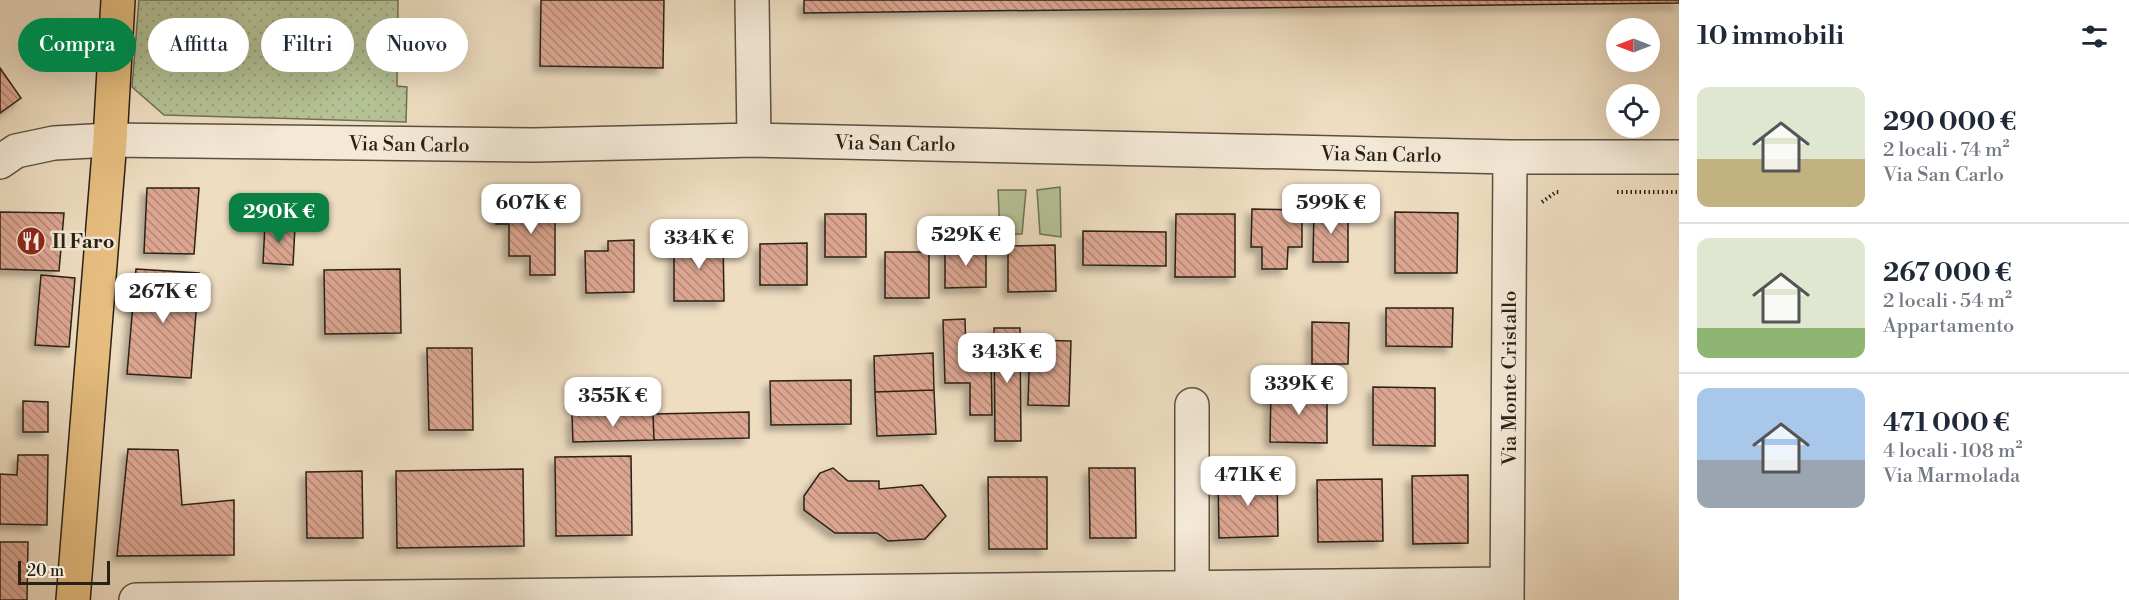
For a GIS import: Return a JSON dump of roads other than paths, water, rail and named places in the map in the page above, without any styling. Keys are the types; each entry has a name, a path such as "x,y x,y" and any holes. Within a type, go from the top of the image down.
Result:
{"main road":[{"path":"73,600 110,140 118,0"}],"street":[{"path":"752,0 754,140"},
{"name":"Via San Carlo","path":"0,162 16,151 54,143 110,140 534,145 754,140 1510,157 1679,157"},
{"name":"Via Monte Cristallo","path":"1507,592 1510,157"},
{"path":"1192,405 1192,594"},
{"path":"136,600 1507,592"}],"place":[{"name":"Il Faro","path":"31,241"}]}
